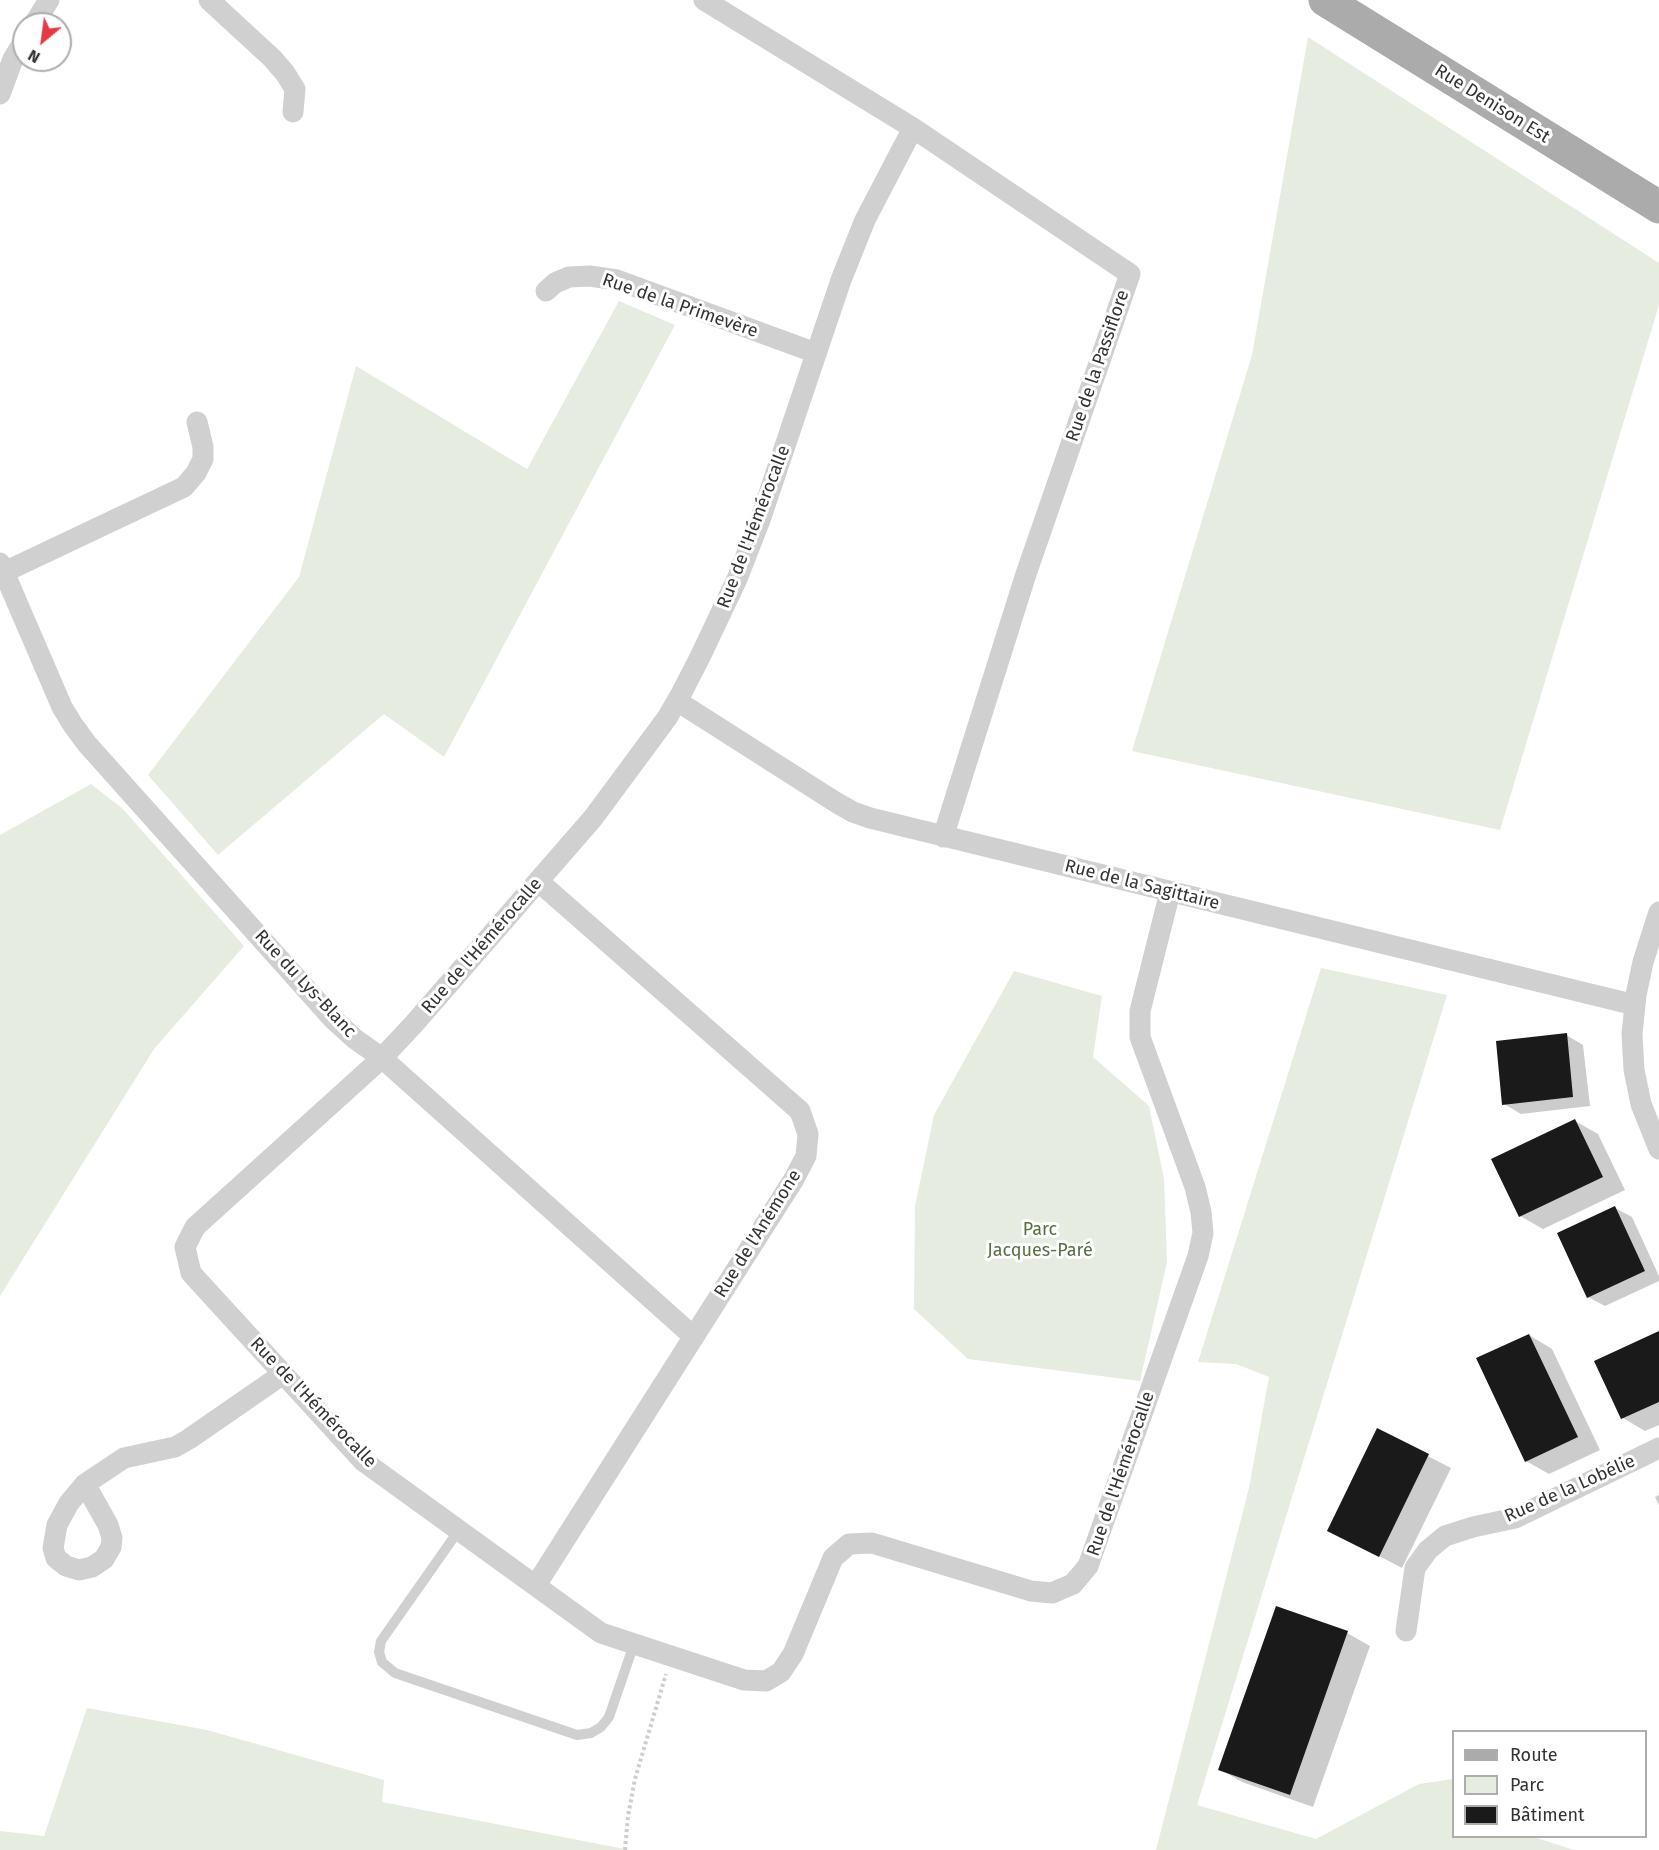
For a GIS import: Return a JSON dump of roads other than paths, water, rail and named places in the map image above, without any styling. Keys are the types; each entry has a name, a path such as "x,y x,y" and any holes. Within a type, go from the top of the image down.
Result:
{"main road":[{"name":"Rue Denison Est","path":"1325,0 1659,207"}],"street":[{"path":"209,0 272,58 285,73 295,89 293,112"},
{"name":"Rue de la Passiflore","path":"704,0 913,128 1130,274 1026,574 943,837"},
{"path":"0,94 12,62"},
{"name":"Rue de l'Hémérocalle","path":"913,128 865,220 841,280 760,520 737,579 677,701 593,818 413,1025 382,1058 195,1227 185,1247 191,1273 363,1461 602,1633 744,1680 766,1682 781,1672 793,1654 832,1558 849,1544 872,1543 1031,1591 1052,1593 1073,1584 1088,1566 1198,1256 1203,1233 1195,1187 1140,1036 1140,1011 1170,892"},
{"name":"Rue de la Primevère","path":"546,291 555,283 569,277 590,276 617,280 816,353"},
{"path":"1,570 184,487 196,473 203,459 203,447 197,422"},
{"name":"Rue du Lys-Blanc","path":"1,570 62,707 87,744 333,1019 355,1039 382,1058 694,1336"},
{"name":"Rue de la Sagittaire","path":"677,701 853,812 870,818 1635,1005"},
{"name":"Rue de l'Anémone","path":"536,1585 794,1179 806,1156 808,1134 800,1111 538,881"},
{"path":"1659,912 1643,962 1632,1034 1634,1070 1641,1104 1659,1149"},
{"path":"85,1484 124,1458 175,1447 283,1374"},
{"name":"Rue de la Lobélie","path":"1406,1631 1415,1568 1428,1550 1445,1536 1515,1518 1659,1448"}],"lane":[{"path":"459,1530 381,1641 379,1652 382,1662 394,1673 577,1735 591,1733 601,1727 609,1717 634,1644"}],"park label":[{"name":"Parc Jacques-Paré","path":"1040,1240"}]}
